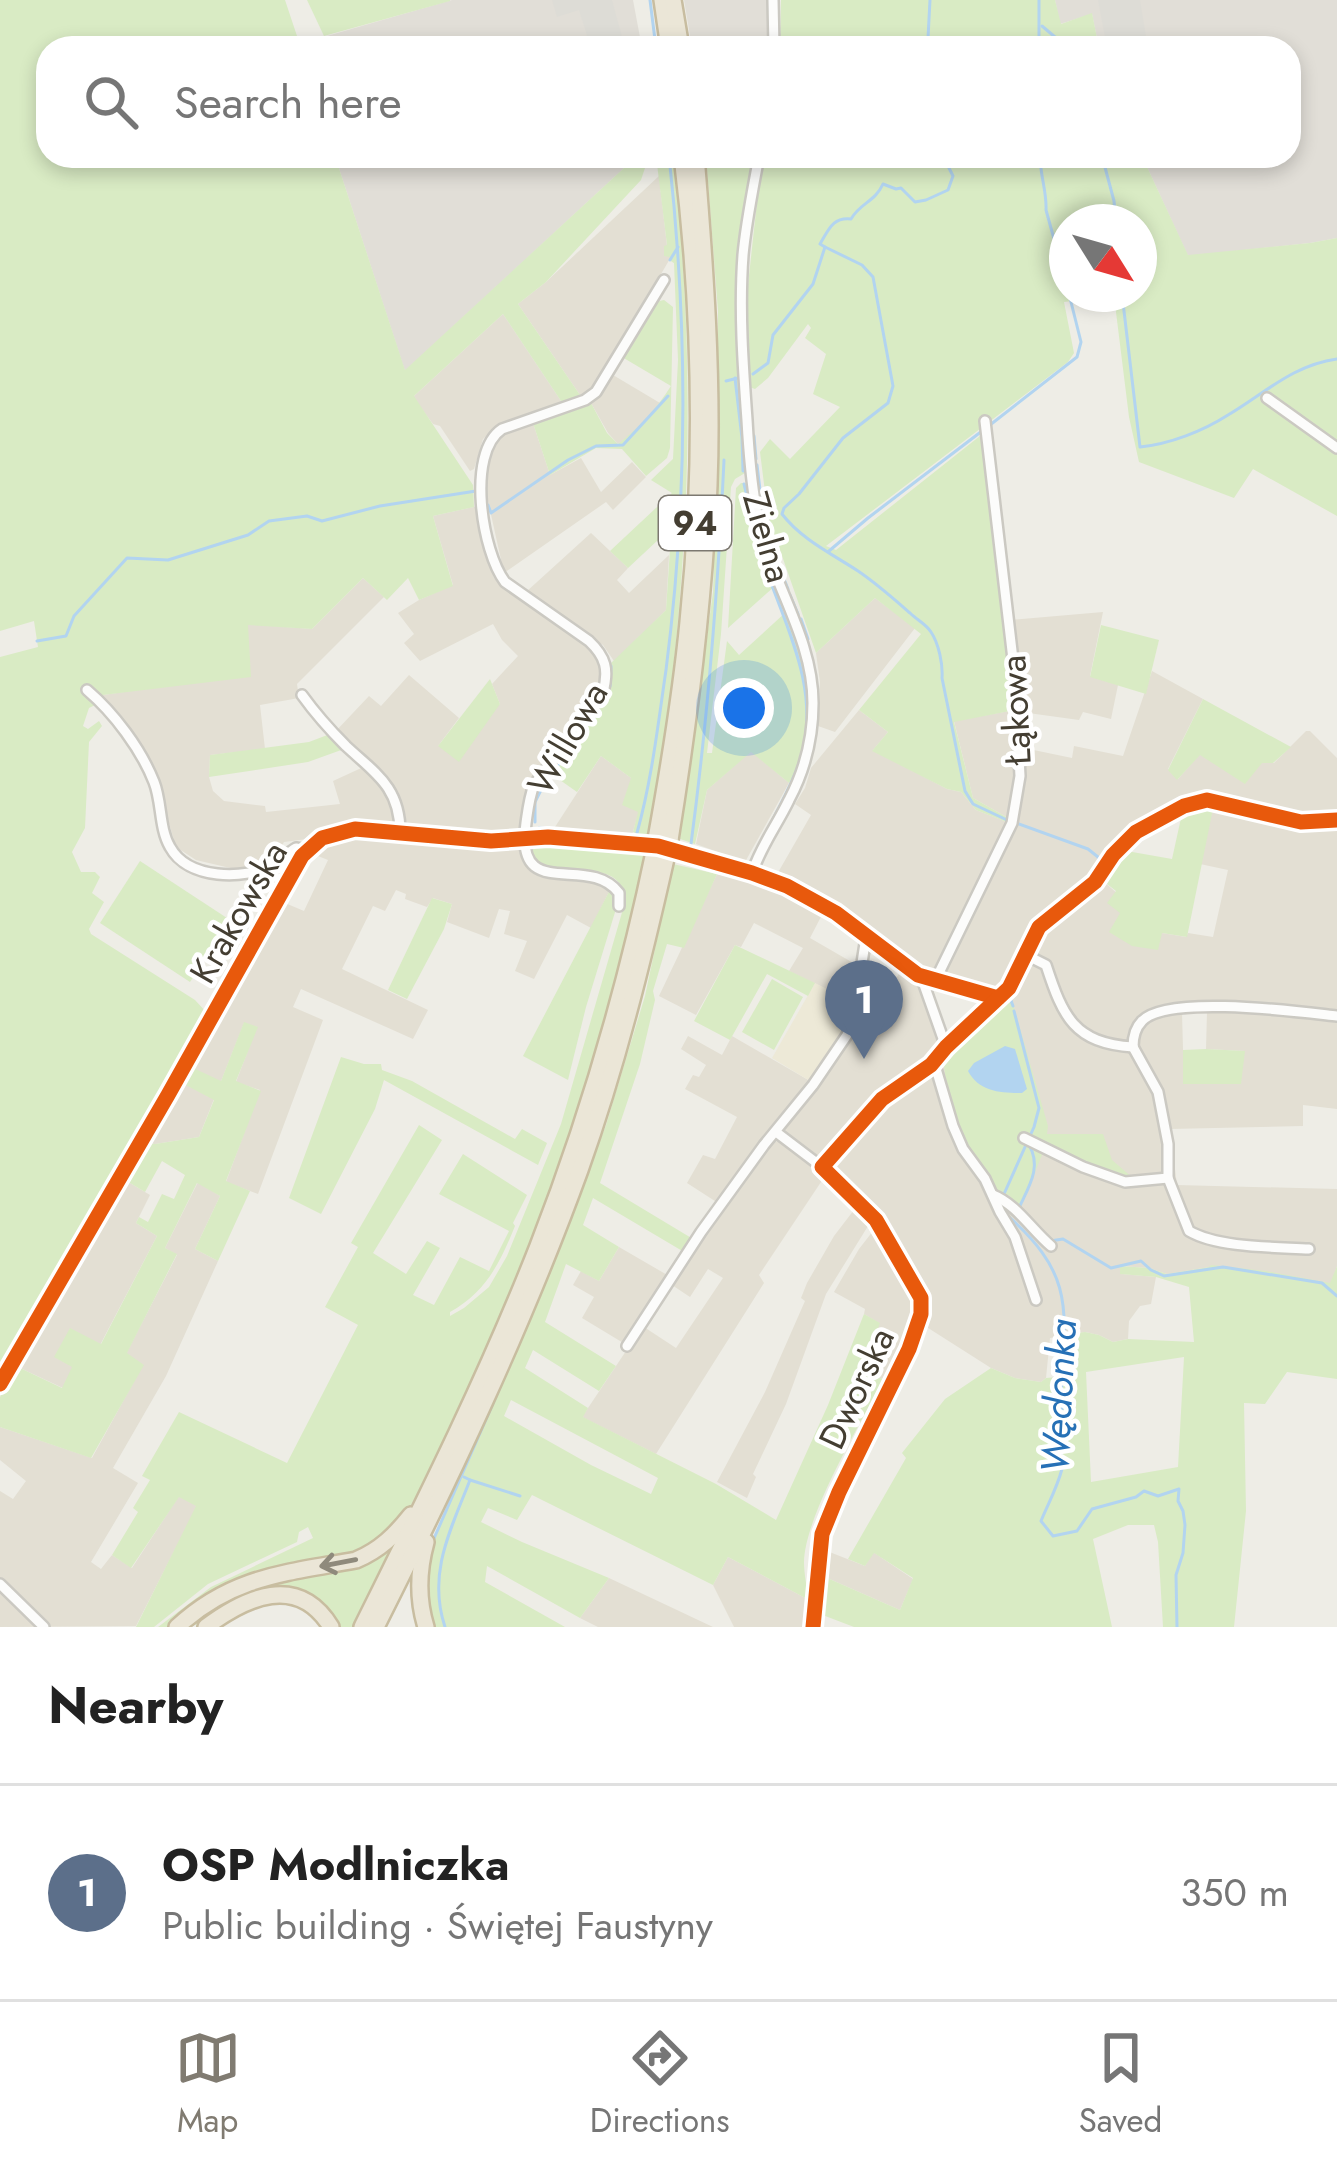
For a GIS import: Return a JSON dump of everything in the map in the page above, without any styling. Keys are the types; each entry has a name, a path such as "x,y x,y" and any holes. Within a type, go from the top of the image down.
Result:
{"highway":[{"path":"662,0 675,36"},
{"path":"674,0 678,36"},
{"name":"94","path":"662,846 688,622 697,489 698,376 684,168"},
{"name":"94","path":"362,1627 432,1498 567,1167 662,846 695,676 709,483 705,255 697,168"},
{"path":"176,1627 244,1582 368,1555 432,1498"},
{"path":"376,1627 432,1498"},
{"name":"94","path":"426,1627 419,1578 432,1498"},
{"path":"206,1627 246,1603 277,1594 306,1600 331,1627"}],"street":[{"path":"773,0 774,36"},
{"name":"Zielna","path":"752,873 801,775 813,702 806,654 767,552 751,477 742,304 743,254 756,168"},
{"name":"Willowa","path":"523,838 534,785 603,692 607,677 601,653 589,641 496,572 482,505 482,459 493,435 502,429 596,392 664,280"},
{"path":"1268,398 1337,448"},
{"name":"Łąkowa","path":"935,981 1012,824 1020,776 1014,668 985,421"},
{"path":"88,691 122,728 151,775 167,841 179,857 206,871 232,875 280,862 292,850 307,850"},
{"path":"302,695 389,786 400,816 400,832"},
{"path":"822,1167 882,1099 934,1062 1010,986 1039,927 1095,882 1126,840 1145,826 1207,800 1301,822 1337,820"},
{"name":"Krakowska","path":"0,1384 294,872 307,850 322,838 344,830 491,841 523,838 647,844 752,873 820,902 921,976 998,998"},
{"path":"523,838 533,865 556,874 605,879 619,893 620,906"},
{"path":"280,862 294,872"},
{"path":"627,1346 701,1232 813,1085 851,1025 866,937"},
{"path":"1026,955 1046,964 1056,997 1076,1030 1103,1043 1133,1047"},
{"path":"921,976 946,1047"},
{"path":"1309,1249 1219,1241 1189,1231 1168,1178 1168,1144 1156,1088 1132,1040 1144,1019 1171,1011 1234,1006 1337,1016"},
{"path":"934,1062 953,1126 1015,1237 1036,1300"},
{"name":"Dworska","path":"776,1132 822,1167 876,1220 921,1298 921,1314 900,1368 828,1516 813,1627"},
{"path":"1028,1140 1125,1182 1168,1178"},
{"path":"993,1195 1010,1203 1051,1246"},
{"path":"0,1584 44,1627"}],"shaded area":[{"path":"452,0 633,0 640,36 327,36"},
{"path":"552,0 612,0 622,36 587,36 579,10 557,17"},
{"path":"684,0 767,0 770,36 690,36"},
{"path":"1055,0 1337,0 1337,238 1188,256 1148,168 1301,168 1301,36 1097,36 1092,14 1060,24"},
{"path":"1098,0 1140,0 1146,36 1105,36"},
{"path":"339,168 624,168 405,371"},
{"path":"659,176 671,257 603,373 580,395 518,304"},
{"path":"503,314 563,404 497,426 483,439 470,471 440,426 433,424 413,397"},
{"path":"613,375 660,403 618,444 591,403"},
{"path":"533,423 550,475 581,458 601,492 632,462 646,477 613,510 606,502 504,573 484,483 485,462 496,438"},
{"path":"478,506 494,578 597,654 604,668 593,701 531,784 517,844 523,863 542,873 582,877 611,888 591,928 567,915 534,979 515,971 527,941 504,934 510,911 499,909 489,938 447,922 452,904 433,898 427,907 396,890 385,911 373,906 342,969 428,1010 413,1039 301,989 293,1007 323,1020 258,1194 226,1182 260,1090 236,1082 257,1027 244,1023 199,1137 146,1143 285,903 304,911 328,860 313,854 307,839 284,842 274,859 243,871 196,860 176,847 158,786 103,695 165,686 248,624 312,629 363,578 384,597 297,684 299,698 260,705 265,749 210,755 213,791 224,801 265,806 266,812 340,804 333,781 370,764 335,732 369,696 381,706 409,675 459,718 438,746 500,704 492,684 518,656 493,624 420,661 404,643 414,634 398,613 453,585 433,516"},
{"path":"591,533 628,568 617,580 629,593 669,555 666,610 614,661 603,645 526,592"},
{"path":"875,598 915,628 835,732 818,726 816,653"},
{"path":"1103,612 1090,676 1118,685 1111,719 1083,712 1079,720 1021,712 1010,620"},
{"path":"1152,671 1203,699 1168,769 1178,779 1200,754 1274,763 1310,731 1337,758 1337,819 1305,818 1205,795 1182,800 1118,843 1084,887 1039,919 1007,985 993,991 919,973 843,913 776,876 811,815 795,804 811,768 859,710 888,732 873,750 961,792 976,810 1017,826 1026,772 1024,748 1072,758 1074,746 1123,756"},
{"path":"1015,710 1018,776 1010,819 973,798 954,721"},
{"path":"751,751 789,783 745,862 696,844 707,790"},
{"path":"601,756 631,778 639,811 632,835 555,827"},
{"path":"1214,804 1303,828 1337,827 1337,1109 1303,1105 1303,1126 1170,1129 1177,1185 1337,1189 1337,1266 1331,1284 1210,1267 1167,1274 1121,1266 1121,1274 1156,1277 1151,1304 1140,1306 1129,1321 1128,1339 1113,1342 1085,1332 1050,1338 1046,1378 1041,1382 991,1368 915,1324 883,1379 862,1372 879,1323 834,1292 880,1222 830,1167 780,1132 851,1036 857,1018 866,1021 901,971 915,981 938,1045 947,1050 998,1007 1045,928 1102,880 1162,933 1213,937 1228,870 1200,864","holes":["1207,1012 1206,1049 1245,1051 1184,1084 1182,1013"]},
{"path":"717,874 761,884 825,909 810,938 855,964 851,1001 789,971 803,948 754,923 741,947 735,945 696,1015 659,996"},
{"path":"815,983 851,1001 844,1027 810,1081 772,1058"},
{"path":"688,1036 722,1055 732,1036 810,1081 718,1203 687,1183 703,1155 715,1159 737,1117 685,1089 706,1065 681,1049"},
{"path":"771,1140 787,1144 825,1176 759,1275 764,1283 656,1454 582,1417 628,1348 582,1318 594,1297 573,1285 581,1271 599,1281 619,1247 669,1276","holes":["708,1269 723,1278 676,1348 644,1327 669,1283 690,1297"]},
{"path":"125,1180 150,1195 136,1223 157,1236 100,1345 69,1329 73,1367 63,1388 18,1367"},
{"path":"198,1182 220,1196 195,1249 218,1261 166,1376 113,1468 138,1483 91,1562 101,1569 112,1555 132,1568 179,1496 197,1506 136,1626 0,1627 0,1491 13,1499 26,1481 0,1460 0,1427 92,1458 143,1365 126,1354 177,1255 165,1248"},
{"path":"857,1206 868,1226 826,1294 747,1498 717,1482 765,1392 805,1301 801,1298 807,1283"},
{"path":"827,1551 865,1566 873,1552 913,1579 900,1610 825,1577"},
{"path":"728,1557 809,1600 807,1627 734,1627 713,1585"},
{"path":"609,1578 713,1627 598,1627 580,1618"}],"green space":[{"path":"0,0 285,0 297,36 36,36 36,168 339,168 405,370 624,168 645,168 641,180 546,282 518,304 580,395 563,404 503,314 414,396 473,485 474,507 433,516 453,586 419,600 408,578 387,600 363,578 312,629 248,625 251,677 103,695 103,701 89,708 83,726 88,729 99,721 102,726 89,742 85,828 72,852 81,872 100,877 92,893 104,902 89,929 195,1000 208,1014 0,1374 0,657 38,647 34,621 0,631"},
{"path":"307,0 450,0 450,1 324,36"},
{"path":"781,0 1055,0 1061,24 1092,13 1097,36 780,36"},
{"path":"657,168 674,168 688,411 674,664 647,837 633,832 638,812 622,805 631,778 601,756 577,792 550,773 605,698 610,664 666,610 670,549 658,540 628,568 610,551 672,493 651,480 673,459 678,360 674,263 664,256 667,245"},
{"path":"707,168 754,168 736,318 745,473 731,487 707,753 712,753 727,641 739,655 786,612 805,676 809,720 807,742 789,783 751,752 707,790 695,844 680,839 713,592 718,311"},
{"path":"761,168 1148,168 1188,255 1337,238 1337,447 1269,395 1262,399 1337,451 1337,516 1253,469 1234,498 1139,462 1116,312 1157,312 1157,204 1049,204 1049,312 1066,312 1074,353 826,546 836,550 985,432 1015,710 954,722 973,798 1010,819 1009,823 976,810 961,792 872,751 888,732 859,710 921,634 875,598 816,653 768,516 760,452 770,439 790,459 840,407 813,394 826,354 805,338 811,328 808,324 755,389 749,387 747,294"},
{"path":"664,300 673,307 670,448 667,458 646,476 622,449 596,448 550,475 533,423 591,403 618,444 671,386 622,357 655,302"},
{"path":"746,483 775,586 728,628 736,488"},
{"path":"1101,625 1159,640 1146,694 1090,677"},
{"path":"490,679 500,704 459,762 438,746"},
{"path":"1203,699 1291,747 1273,763 1262,763 1245,784 1200,755 1177,780 1168,770"},
{"path":"330,734 344,749 308,762 209,777 210,755 309,742"},
{"path":"1214,804 1187,937 1162,933 1158,950 1132,946 1109,932 1120,913 1107,903 1116,891 1102,880 1121,850 1172,859 1183,809"},
{"path":"531,842 647,849 603,1037 558,1173 499,1323 417,1494 406,1514 369,1550 304,1564 172,1627 158,1627 211,1587 313,1538 308,1527 299,1532 297,1542 208,1584 154,1627 136,1627 196,1506 179,1497 131,1568 112,1555 138,1512 133,1508 150,1480 142,1476 179,1412 287,1463 358,1325 325,1307 358,1247 351,1243 419,1125 442,1140 373,1253 406,1274 427,1241 440,1248 413,1295 434,1305 460,1257 489,1271 509,1231 439,1194 463,1154 527,1195 490,1275 450,1316 489,1287 507,1256 561,1124 625,902 620,884 610,876 543,865 534,856"},
{"path":"140,861 230,920 190,982 100,923"},
{"path":"673,864 717,874 684,948 667,944 640,1064 600,1183 693,1239 684,1252 593,1198 583,1225 619,1247 599,1281 566,1264 545,1322 616,1366 599,1391 533,1350 525,1368 588,1408 583,1417 776,1520 864,1314 880,1323 862,1372 883,1379 814,1520 804,1562 809,1600 728,1557 713,1585 532,1495 517,1520 488,1508 481,1522 609,1578 580,1618 487,1566 485,1582 565,1627 430,1627 423,1578 429,1548 550,1270 606,1125 645,996","holes":["511,1400 658,1478 651,1494 591,1465 504,1416"]},
{"path":"611,888 616,909 568,1080 523,1056"},
{"path":"432,898 452,904 407,999 388,990"},
{"path":"735,945 815,983 808,996 767,974 730,1040 694,1021"},
{"path":"772,979 803,997 774,1050 742,1032"},
{"path":"1011,997 1047,1134 1103,1134 1112,1160 1133,1178 1125,1180 1046,1145 1019,1212 1010,1196 993,1188 958,1130 944,1066 949,1051"},
{"path":"244,1022 258,1027 236,1081 261,1091 226,1181 250,1191 218,1261 195,1249 220,1196 197,1183 165,1248 177,1254 127,1353 144,1365 91,1458 0,1427 0,1397 18,1367 62,1388 72,1367 54,1357 70,1328 101,1344 157,1236 136,1223 139,1217 148,1222 162,1194 174,1199 185,1175 162,1161 145,1192 125,1180 146,1143 199,1137 214,1100 180,1082 189,1066 221,1081"},
{"path":"1183,1050 1245,1051 1241,1084 1183,1084"},
{"path":"341,1057 381,1064 382,1070 412,1081 515,1139 522,1129 547,1143 538,1165 384,1080 375,1109 321,1214 289,1198"},
{"path":"1120,1266 1167,1274 1209,1267 1330,1283 1337,1266 1337,1379 1287,1372 1265,1404 1244,1403 1246,1511 1234,1627 1163,1627 1154,1525 1128,1525 1093,1539 1112,1627 854,1627 820,1614 825,1577 900,1610 913,1578 874,1553 865,1566 848,1559 906,1458 902,1453 945,1399 991,1368 1041,1382 1058,1377 1060,1335 1085,1332 1113,1342 1194,1342 1189,1287 1156,1277 1120,1274","holes":["1184,1357 1178,1467 1091,1482 1086,1372"]},
{"path":"396,1542 352,1627 339,1627 320,1601 307,1593 279,1587 249,1592 184,1627 231,1595"}],"water":[{"path":"1005,1046 1015,1049 1027,1089 1022,1093 984,1087 968,1071"}],"waterway":[{"path":"650,0 654,36"},
{"name":"Wędonka","path":"928,36 930,0"},
{"path":"1039,0 1039,36"},
{"path":"1042,26 1054,36"},
{"path":"637,833 666,670 682,477 680,284 670,168"},
{"name":"Wędonka","path":"753,374 768,363 773,335 813,284 825,247 820,244 832,225 851,219 883,184 901,188 915,202 948,190 953,176 949,168"},
{"path":"1041,168 1049,221"},
{"path":"1105,168 1114,204"},
{"path":"670,260 678,247"},
{"name":"Wędonka","path":"825,247 862,265 873,277 893,386 888,403 843,438 782,514 808,539 871,581 929,629 940,655 965,791 973,804 1007,820"},
{"path":"990,425 1077,357 1081,342 1074,312"},
{"path":"1124,312 1140,447 1197,431 1293,374 1337,359"},
{"path":"735,378 743,471"},
{"path":"726,381 738,378"},
{"path":"488,505 491,513 596,446 623,445 668,396"},
{"path":"829,551 982,431"},
{"path":"754,436 756,459"},
{"path":"691,844 712,652 724,460"},
{"path":"757,465 760,490"},
{"path":"744,484 763,559 800,667 807,710 802,755 771,823"},
{"path":"37,641 66,636 74,616 127,558 168,560 248,535 269,521 307,516 322,521 380,506 476,491"},
{"path":"761,497 769,538"},
{"path":"771,543 778,563"},
{"path":"780,569 788,589"},
{"path":"790,595 798,614"},
{"path":"801,619 808,639"},
{"path":"535,822 535,802 605,698 611,666"},
{"name":"Wędonka","path":"1016,823 1088,849 1100,865 1093,875"},
{"path":"539,828 630,835"},
{"path":"1073,890 1088,879"},
{"name":"Wędonka","path":"1003,986 1030,926 1067,895"},
{"name":"Wędonka","path":"1009,995 1013,1006"},
{"name":"Wędonka","path":"1004,1194 1039,1108 1014,1011"},
{"path":"1019,1208 1034,1169 1029,1145"},
{"name":"Wędonka","path":"1006,1214 1053,1271 1063,1308 1062,1469 1041,1521 1053,1536 1077,1531 1092,1509 1144,1491 1158,1496 1179,1489 1185,1525 1176,1575 1177,1627"},
{"path":"1050,1241 1063,1239 1111,1268 1141,1261 1164,1276 1223,1267 1322,1283 1337,1296"},
{"path":"432,1543 521,1339"},
{"path":"445,1627 440,1570 470,1480 464,1477"},
{"path":"470,1480 520,1496"}],"cycle path":[{"path":"813,1627 822,1534 921,1314 921,1298 876,1220 822,1167 882,1099 931,1065 1009,988 1039,927 1095,882 1136,832 1184,806 1207,800 1301,822 1337,820"},
{"path":"0,1384 302,856 322,838 355,829 491,841 548,837 658,846 787,886 836,913 918,975 998,998"}],"place":[{"name":"OSP Modlniczka","path":"864,1059"}]}
